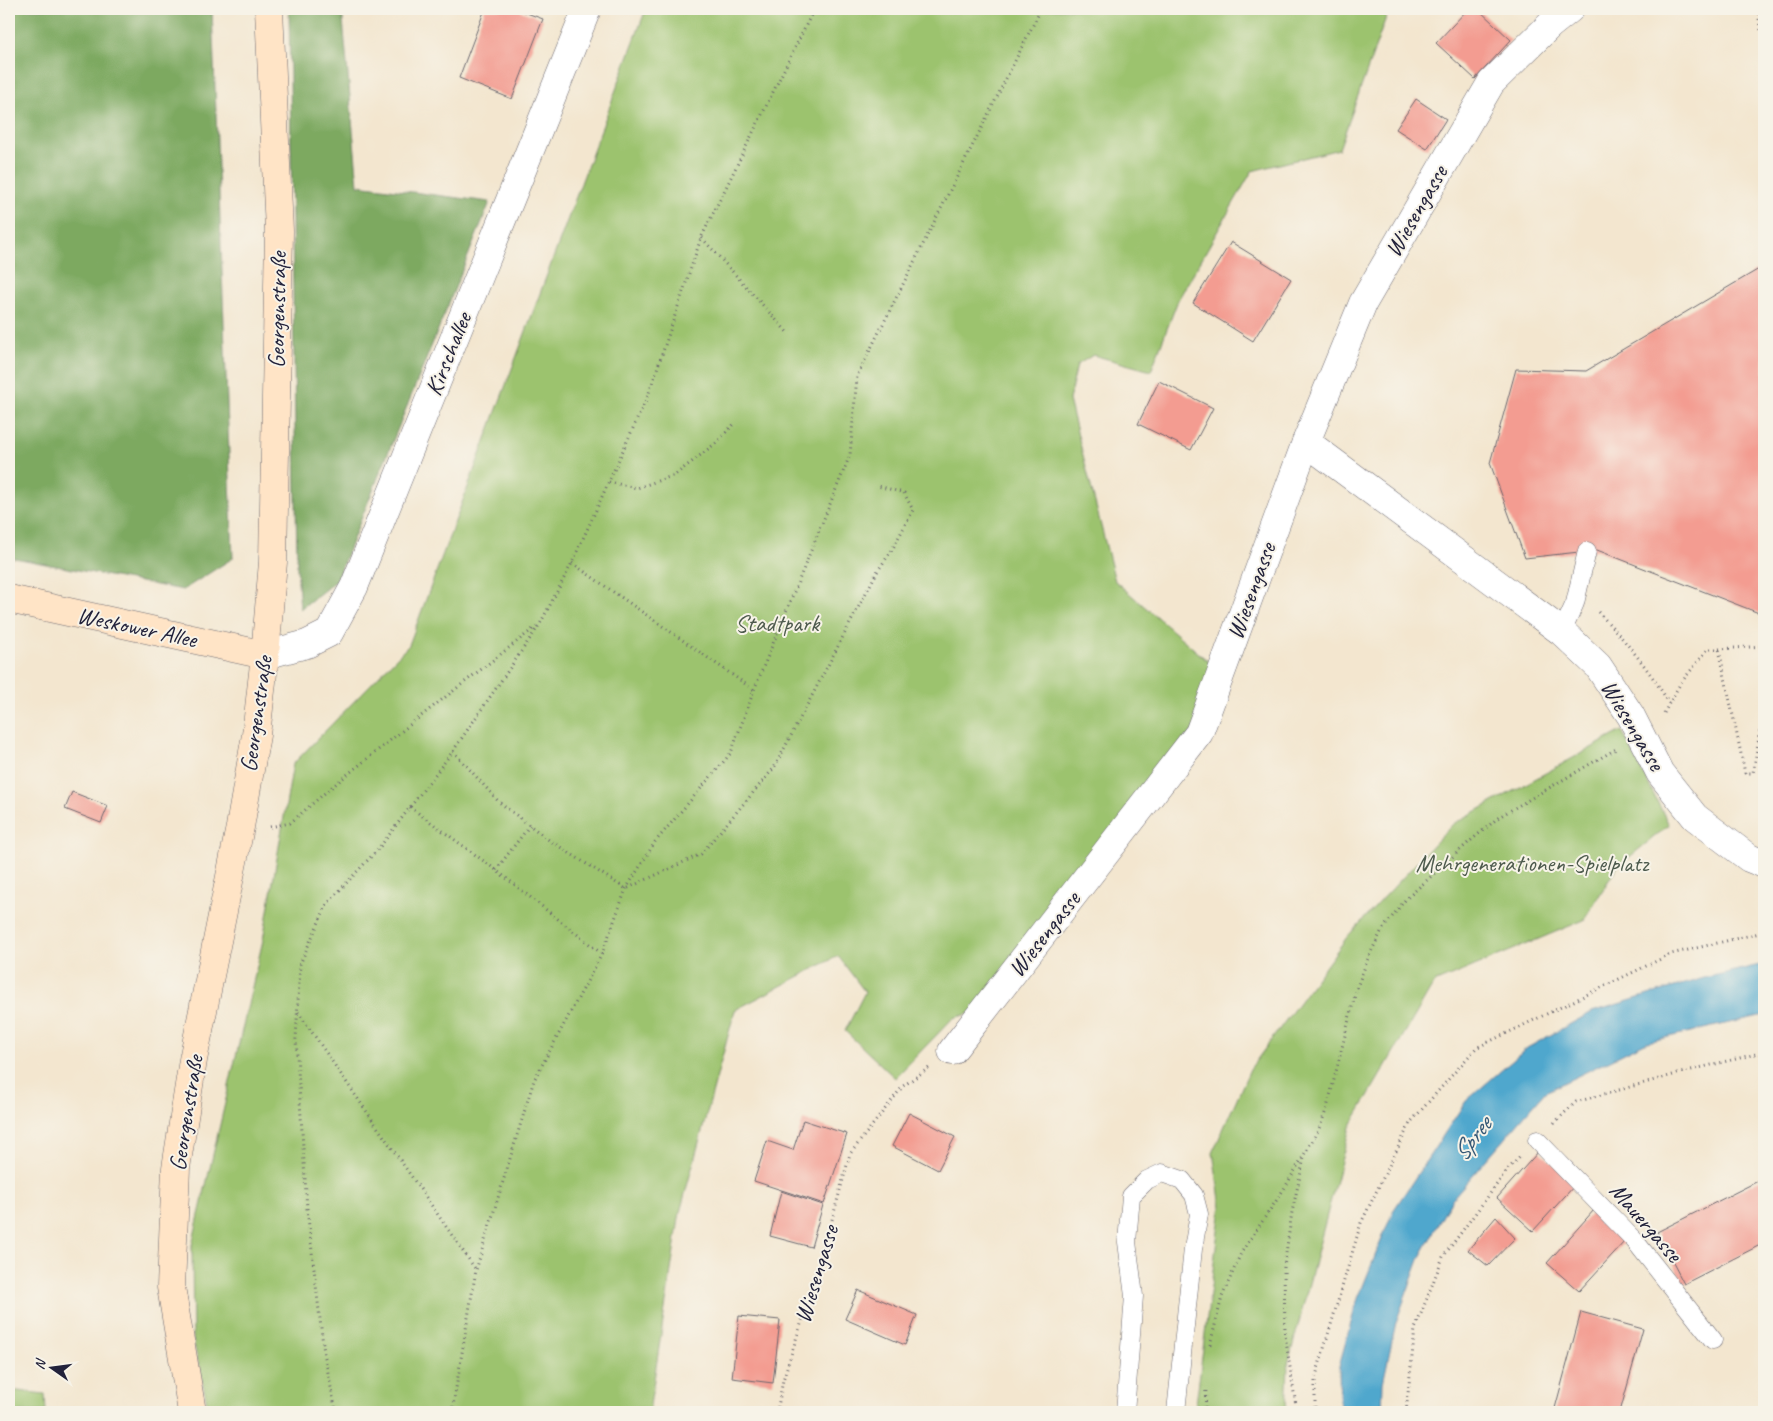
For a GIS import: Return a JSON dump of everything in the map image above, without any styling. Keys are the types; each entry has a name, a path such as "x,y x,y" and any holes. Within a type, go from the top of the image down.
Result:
{"main road":[{"name":"Georgenstraße","path":"192,1412 171,1287 176,1168 194,1060 256,735 273,562 279,231 269,9"},
{"name":"Weskower Allee","path":"9,599 265,655"}],"street":[{"name":"Kirschallee","path":"265,655 307,644 329,633 354,587 587,9"},
{"name":"Wiesengasse","path":"952,1051 1199,733 1306,442 1363,303 1491,83 1550,25 1570,9"},
{"name":"Wiesengasse","path":"1306,442 1562,632 1598,666 1631,716 1660,773 1695,817 1749,858 1764,864"}],"lane":[{"path":"1562,632 1575,602 1587,551"},
{"name":"Mauergasse","path":"1537,1140 1635,1241 1713,1340"},
{"path":"1125,1412 1134,1296 1127,1242 1131,1196 1147,1180 1162,1173 1182,1180 1194,1195 1199,1214 1188,1288 1176,1412"}],"path":[{"path":"336,1412 324,1353 307,1209 296,1039 300,964 327,904 379,848 453,751 540,624 572,563 649,393 702,238 814,9"},
{"path":"452,1412 476,1270 534,1080 602,954 626,889 655,842 731,753 754,690 850,455 857,376 1041,9"},
{"path":"1758,9 1760,28 1764,37"},
{"path":"702,238 788,333"},
{"path":"609,482 637,488 675,475 716,443 735,423"},
{"path":"626,889 701,854 774,768 877,572 892,550 913,510 904,493 878,486"},
{"path":"572,563 754,690"},
{"path":"1577,591 1633,651 1669,704"},
{"path":"240,826 257,829 290,823 412,723 540,624"},
{"path":"1208,1354 1222,1297 1241,1253 1284,1189 1319,1129 1327,1108 1357,986 1382,930 1405,900 1499,817 1641,735 1658,723 1680,684 1708,649 1764,646"},
{"path":"1719,649 1744,773 1753,773 1764,707"},
{"path":"453,751 499,802 549,840 626,889"},
{"path":"410,807 496,870 602,954"},
{"path":"496,870 530,825"},
{"path":"1315,1412 1315,1379 1361,1224 1410,1123 1476,1048 1671,954 1764,932"},
{"path":"298,1012 476,1270"},
{"name":"Wiesengasse","path":"777,1412 783,1380 818,1271 850,1154 903,1086 952,1051"},
{"path":"1406,1412 1415,1329 1443,1256 1509,1168 1576,1102 1690,1070 1764,1052"},
{"path":"1297,1412 1285,1335 1284,1267 1292,1212 1305,1153"},
{"path":"1205,1412 1206,1383"}],"green space":[{"path":"9,9 212,9 233,558 183,590 9,557"},
{"path":"289,9 342,9 358,185 490,202 336,581 300,609 297,568"},
{"name":"Stadtpark","path":"646,9 1389,9 1339,149 1252,171 1178,300 1151,371 1093,355 1077,365 1069,400 1115,581 1216,668 1193,731 972,1013 953,1018 895,1078 845,1031 865,992 838,956 735,1010 680,1212 649,1412 209,1412 193,1339 192,1245 263,940 293,764 409,645"},
{"name":"Mehrgenerationen-Spielplatz","path":"1622,731 1669,825 1617,867 1584,920 1434,983 1350,1127 1288,1364 1286,1412 1195,1412 1221,1207 1213,1152 1250,1069 1347,937 1453,824"},
{"path":"9,1390 45,1394 46,1412 9,1412"}],"water":[{"name":"Spree","path":"1764,964 1764,1015 1647,1042 1545,1092 1452,1199 1420,1257 1396,1322 1383,1383 1382,1412 1340,1412 1339,1366 1357,1301 1393,1211 1466,1101 1527,1048 1592,1012 1704,978"}],"building":[{"path":"485,9 516,9 543,19 512,99 459,78"},
{"path":"1468,9 1478,9 1511,40 1475,79 1436,43"},
{"path":"1416,99 1446,119 1427,149 1396,129"},
{"path":"1231,242 1291,279 1253,341 1193,303"},
{"path":"1764,266 1764,615 1597,550 1525,558 1490,463 1516,369 1586,371"},
{"path":"1159,381 1213,408 1191,450 1138,424"},
{"path":"72,792 108,806 101,823 65,809"},
{"path":"909,1113 955,1137 938,1170 892,1146"},
{"path":"803,1120 847,1134 824,1204 754,1181 767,1141 793,1150"},
{"path":"1539,1151 1576,1184 1533,1231 1497,1198"},
{"path":"1764,1178 1764,1243 1684,1284 1657,1232"},
{"path":"781,1191 823,1205 811,1247 770,1236"},
{"path":"1594,1210 1625,1241 1579,1291 1547,1263"},
{"path":"1496,1217 1515,1238 1488,1266 1468,1250"},
{"path":"858,1290 917,1315 905,1345 845,1319"},
{"path":"1581,1312 1643,1329 1620,1412 1554,1412"},
{"path":"739,1316 780,1320 773,1383 732,1378"}]}
